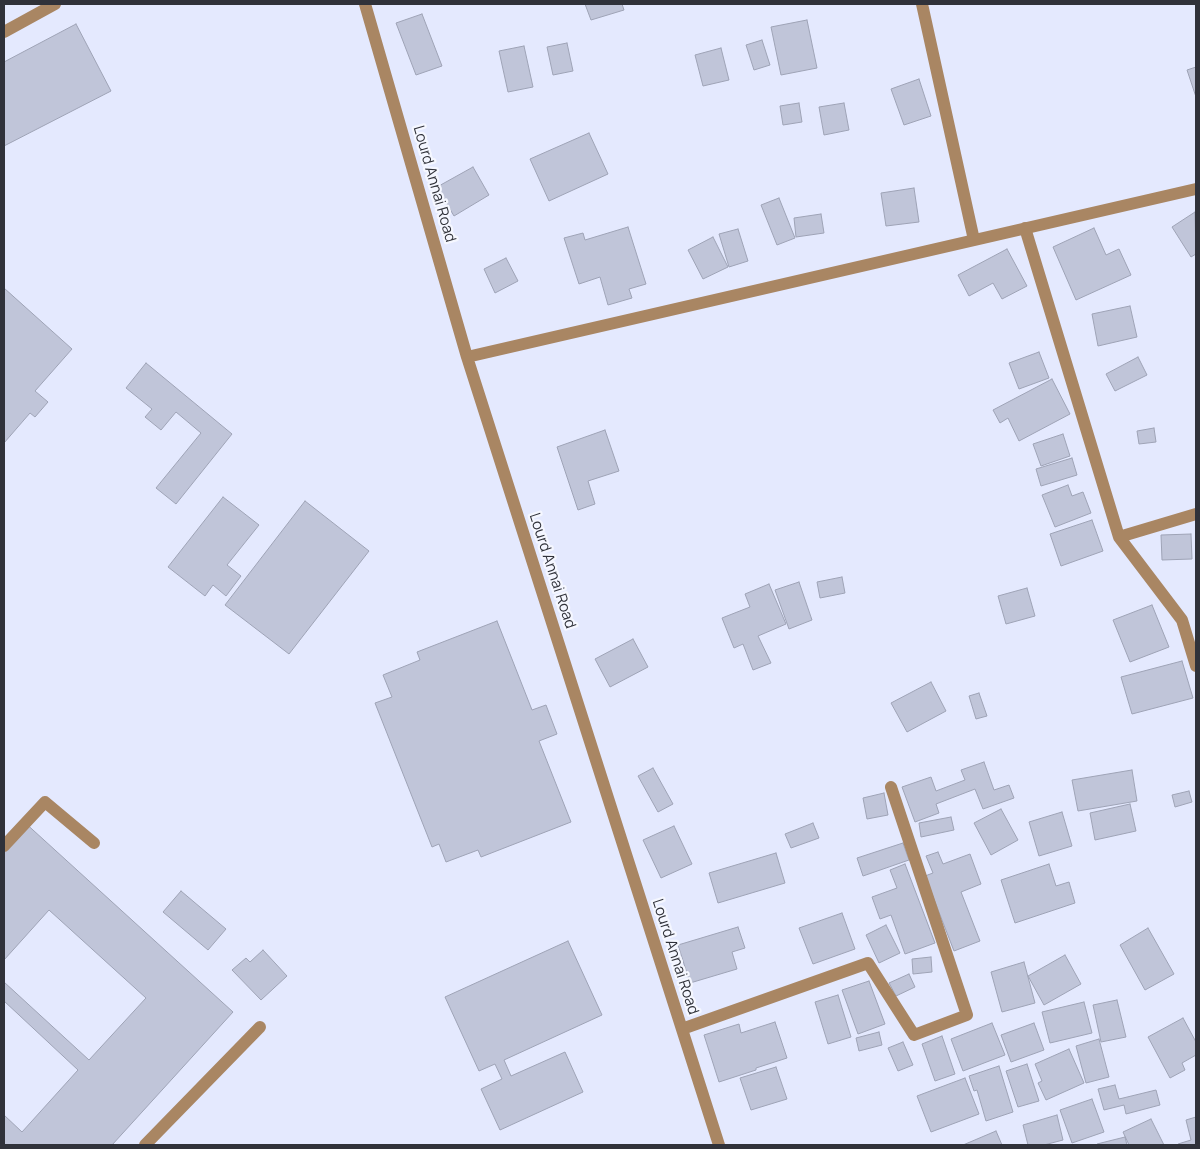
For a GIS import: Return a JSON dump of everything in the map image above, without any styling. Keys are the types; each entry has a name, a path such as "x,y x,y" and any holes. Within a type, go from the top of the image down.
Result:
{"street":[{"path":"4,32 55,4"},
{"name":"Lourd Annai Road","path":"365,4 467,357 719,1145"},
{"path":"922,4 974,240"},
{"path":"467,357 1196,189"},
{"path":"1025,228 1119,537 1182,620 1196,666"},
{"path":"1119,537 1196,514"},
{"path":"682,1029 868,963 914,1034 967,1015 891,787"},
{"path":"4,846 45,802 94,843"},
{"path":"145,1145 260,1027"}],"building":[{"path":"585,4 622,4 624,10 591,20"},
{"path":"422,14 442,66 416,75 396,23"},
{"path":"807,20 817,68 781,75 771,27"},
{"path":"76,24 111,91 4,146 4,62"},
{"path":"762,40 770,65 754,70 746,45"},
{"path":"567,43 573,71 553,75 547,47"},
{"path":"524,46 533,87 508,92 499,51"},
{"path":"721,48 729,80 703,86 695,55"},
{"path":"1196,67 1196,97 1187,70"},
{"path":"919,79 931,116 904,125 891,89"},
{"path":"799,103 802,122 783,125 780,106"},
{"path":"844,103 849,130 824,135 819,107"},
{"path":"589,133 608,174 549,201 530,159"},
{"path":"473,167 489,195 454,216 437,187"},
{"path":"914,188 919,222 886,226 881,193"},
{"path":"779,198 795,238 777,245 761,205"},
{"path":"1195,212 1196,254 1191,257 1172,227"},
{"path":"821,214 824,233 796,237 794,218"},
{"path":"628,227 646,284 629,289 632,298 608,305 600,277 579,284 564,238 583,233 585,240"},
{"path":"1094,228 1106,255 1119,249 1131,275 1076,300 1053,247"},
{"path":"738,229 748,261 729,267 719,234"},
{"path":"713,237 728,267 703,279 688,250"},
{"path":"1007,249 1027,286 1002,299 993,283 969,296 958,275"},
{"path":"506,258 518,281 495,293 484,269"},
{"path":"4,288 72,349 35,391 48,402 35,417 30,413 4,443"},
{"path":"1130,306 1137,337 1098,346 1092,314"},
{"path":"1039,352 1049,378 1019,389 1009,363"},
{"path":"1138,357 1147,375 1115,391 1106,374"},
{"path":"146,363 232,434 176,504 156,488 201,433 176,412 161,430 145,417 152,409 126,388"},
{"path":"1052,379 1070,414 1019,441 1008,418 1000,423 993,410"},
{"path":"1154,428 1156,442 1139,444 1137,431"},
{"path":"605,430 619,471 588,481 595,504 578,510 557,447"},
{"path":"1063,434 1070,456 1041,466 1033,444"},
{"path":"1072,458 1077,475 1041,486 1036,469"},
{"path":"1068,485 1072,496 1083,492 1091,513 1055,527 1042,495"},
{"path":"223,497 259,525 227,565 241,576 226,596 213,585 205,596 168,567"},
{"path":"305,501 369,551 289,654 225,605"},
{"path":"1092,520 1103,551 1061,566 1050,534"},
{"path":"1191,534 1192,559 1162,560 1161,535"},
{"path":"842,577 845,593 820,598 817,582"},
{"path":"799,582 812,620 789,629 775,590"},
{"path":"769,584 786,624 758,636 771,663 753,670 743,644 734,648 722,618 750,607 745,594"},
{"path":"1027,588 1035,616 1006,624 998,596"},
{"path":"1152,605 1169,647 1130,662 1113,620"},
{"path":"497,621 532,710 546,705 557,734 539,741 571,822 481,857 478,850 446,862 439,844 432,847 375,703 392,697 383,675 420,660 417,652"},
{"path":"633,639 648,667 610,687 595,659"},
{"path":"1182,661 1193,698 1132,714 1121,677"},
{"path":"931,682 946,711 907,732 891,703"},
{"path":"979,693 987,716 976,719 969,696"},
{"path":"984,762 994,790 1009,785 1014,798 983,809 975,789 936,804 939,813 915,822 902,787 931,777 936,791 965,780 961,770"},
{"path":"653,768 673,804 658,812 638,776"},
{"path":"1132,770 1137,801 1078,811 1072,780"},
{"path":"1189,791 1192,802 1175,807 1172,795"},
{"path":"884,793 888,815 867,819 863,798"},
{"path":"1130,804 1136,831 1095,840 1090,813"},
{"path":"1001,809 1018,840 991,855 974,823"},
{"path":"1062,812 1072,846 1039,856 1029,822"},
{"path":"951,817 954,830 921,837 919,823"},
{"path":"22,820 233,1012 112,1145 4,1145 4,1115 22,1132 78,1070 4,1001 4,982 89,1060 146,998 49,910 4,960 4,840"},
{"path":"813,823 819,838 791,848 785,834"},
{"path":"674,826 692,864 661,878 643,840"},
{"path":"903,843 909,860 863,876 857,858"},
{"path":"938,852 943,864 970,854 981,884 961,892 980,941 954,951 925,876 933,873 926,856"},
{"path":"776,853 785,883 718,903 709,873"},
{"path":"905,864 935,943 905,954 891,915 880,919 872,897 897,888 890,870"},
{"path":"1049,864 1056,886 1069,882 1075,903 1015,923 1001,880"},
{"path":"181,891 226,929 208,950 163,912"},
{"path":"842,913 855,949 813,964 799,928"},
{"path":"886,925 900,953 879,963 866,935"},
{"path":"738,927 745,948 732,952 737,969 690,983 678,945"},
{"path":"1148,928 1174,974 1145,990 1120,945"},
{"path":"568,941 602,1015 504,1060 511,1076 565,1052 583,1092 500,1130 481,1089 502,1079 495,1064 479,1071 445,997"},
{"path":"263,950 287,976 261,1000 232,970 246,958 250,962"},
{"path":"1065,955 1081,984 1044,1005 1028,976"},
{"path":"931,957 932,972 913,974 912,959"},
{"path":"1024,962 1035,1003 1002,1012 991,972"},
{"path":"909,974 915,987 896,996 889,983"},
{"path":"869,981 885,1024 858,1034 842,990"},
{"path":"838,995 851,1037 828,1044 815,1002"},
{"path":"1117,1000 1126,1037 1101,1042 1093,1005"},
{"path":"1084,1002 1092,1033 1050,1043 1042,1012"},
{"path":"1183,1018 1196,1042 1196,1055 1182,1063 1185,1070 1170,1078 1148,1037"},
{"path":"775,1022 787,1058 719,1082 704,1035 739,1024 741,1033"},
{"path":"992,1023 1005,1055 963,1071 951,1039"},
{"path":"1034,1023 1044,1050 1011,1062 1001,1035"},
{"path":"879,1032 882,1045 859,1051 856,1038"},
{"path":"942,1036 955,1074 935,1081 922,1044"},
{"path":"1099,1039 1109,1077 1086,1083 1076,1046"},
{"path":"903,1042 913,1065 898,1071 888,1048"},
{"path":"1069,1049 1084,1083 1046,1100 1038,1083 1042,1081 1035,1064"},
{"path":"1027,1064 1039,1101 1018,1107 1006,1071"},
{"path":"999,1066 1013,1112 986,1121 977,1090 974,1091 969,1076"},
{"path":"776,1067 787,1099 751,1110 740,1078"},
{"path":"965,1078 979,1114 931,1132 917,1096"},
{"path":"1115,1085 1119,1099 1156,1090 1160,1105 1126,1114 1124,1105 1104,1110 1098,1089"},
{"path":"1092,1099 1104,1132 1072,1143 1060,1110"},
{"path":"1057,1115 1063,1140 1044,1145 1028,1145 1023,1125"},
{"path":"1196,1117 1196,1145 1179,1145 1191,1140 1186,1120"},
{"path":"1151,1119 1164,1145 1129,1145 1123,1132"},
{"path":"996,1131 1002,1145 963,1145"},
{"path":"1125,1137 1127,1145 1097,1145 1097,1144"}]}
